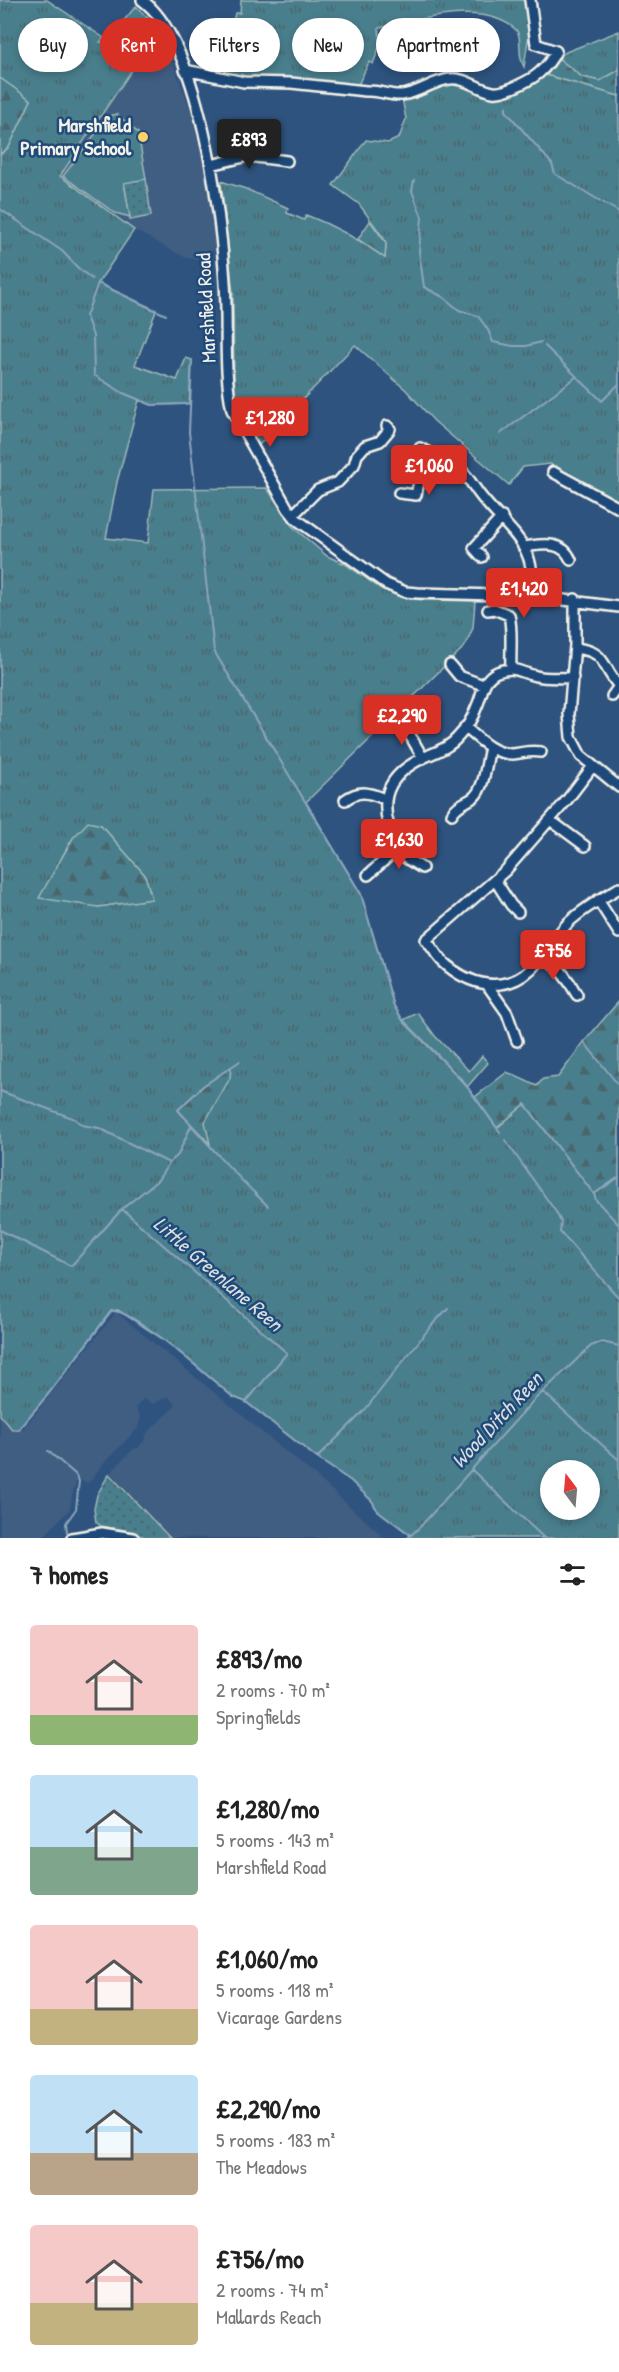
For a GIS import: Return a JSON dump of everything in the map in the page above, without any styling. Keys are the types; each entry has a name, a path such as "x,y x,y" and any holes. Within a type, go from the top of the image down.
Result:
{"street":[{"path":"185,70 244,82 379,90 388,94 401,95 416,92 452,78 495,93 509,89 539,73 556,51 544,49 536,44 530,0"},
{"name":"Marshfield Road","path":"148,2 162,18 185,70 197,104 211,165 225,282 228,390 232,410 293,515 376,578 396,589 418,593 575,599 619,607"},
{"path":"211,165 248,152 287,161"},
{"path":"293,515 318,490 338,482 354,465 357,454 365,446 380,441 390,429 387,426"},
{"path":"420,447 460,469 486,503 515,533 530,561 534,577 532,596"},
{"path":"399,493 416,495 420,478 433,455"},
{"path":"553,472 619,508"},
{"path":"478,510 486,503"},
{"path":"482,557 474,548 502,518"},
{"path":"523,547 563,543 571,560"},
{"path":"575,599 575,648 569,714 571,736 581,756 619,787"},
{"path":"488,610 494,609 509,615 511,624 509,637 512,646 511,669"},
{"path":"575,648 592,650 598,655 610,676 619,686 612,696"},
{"path":"450,665 457,679 483,685"},
{"path":"422,868 404,857 397,849 386,820 385,799 388,790 409,765 457,740 478,706 483,685 494,674 518,669 539,677 573,678"},
{"path":"394,722 410,727 423,758"},
{"path":"465,728 490,748 505,754 517,754 528,750 541,752"},
{"path":"452,814 459,801 476,796 481,786 490,748"},
{"path":"517,1041 507,1013 488,986 458,973 442,961 426,940 495,880 550,820 593,766"},
{"path":"345,800 356,793 365,792 385,799"},
{"path":"550,820 585,846"},
{"path":"368,875 380,868 397,849"},
{"path":"495,880 511,906 518,912"},
{"path":"488,986 517,979 530,970 569,922 598,900 619,888"},
{"path":"598,900 619,933"},
{"path":"543,955 568,978 577,995"},
{"path":"72,1538 102,1533 133,1538"}],"shaded area":[{"name":"Marshfield Primary School","path":"131,72 176,72 193,116 205,158 216,249 197,259 186,258 134,230 60,177"},
{"path":"116,1312 316,1476 385,1538 170,1538 109,1474 133,1449 138,1448 146,1438 146,1434 176,1405 168,1396 154,1404 143,1399 136,1407 141,1418 138,1428 102,1465 89,1483 77,1480 70,1509 42,1538 0,1538 0,1409 23,1429"}],"green space":[{"path":"0,0 47,0 74,18 18,18 18,72 88,72 88,27 100,35 100,72 130,72 60,176 134,230 98,283 156,311 135,365 177,380 186,358 192,360 189,404 152,405 139,400 117,482 106,538 148,543 154,489 267,488 292,526 327,556 345,564 380,588 400,597 475,601 473,628 465,646 306,802 361,894 394,1006 403,1021 463,1081 497,1128 525,1104 594,1194 619,1177 619,1538 408,1538 410,1535 377,1510 372,1501 351,1481 317,1458 246,1402 233,1397 166,1341 118,1310 111,1311 50,1392 18,1430 12,1429 0,1415 0,155 9,147 31,100 0,78","holes":["101,825 145,875 152,899 98,907 62,857 73,838"]},
{"path":"241,0 527,0 531,38 528,40 524,67 520,57 519,35 517,31 500,20 500,18 470,14 427,18 376,18 376,56 373,64 369,62 357,87 220,76 221,72 280,72 280,18 234,18 235,13 240,13"},
{"path":"136,6 147,18 126,18"},
{"path":"619,31 619,70 600,81 582,77 558,58 566,52"},
{"path":"558,58 582,77 600,81 619,70 619,96 543,74"},
{"path":"543,74 619,96 619,504 550,464 523,467 509,485 434,421 406,390 355,345 259,445 239,406 234,388 233,293 221,181 246,189 288,208 287,213 304,220 306,215 327,224 357,239 385,258 386,243 383,237 359,204 333,185 366,140 388,143 399,138 406,119 402,98 452,82 473,90 494,93 511,92"},
{"path":"0,78 31,100 9,147 0,154"},
{"path":"117,114 138,133 146,179 124,183 130,217 115,213 63,176 109,116"},
{"path":"146,179 151,216 130,220 124,182"},
{"path":"370,221 386,243 385,258 358,239"},
{"path":"88,822 101,825 145,875 152,899 98,907 39,898 73,838"},
{"path":"619,1001 619,1177 594,1194 525,1104 497,1128 475,1097 507,1072 537,1086 543,1079 558,1077"},
{"path":"418,1013 435,1036 469,1071 482,1056 488,1063 467,1087 403,1020"},
{"path":"231,1067 230,1078 205,1122 210,1144 178,1110 203,1086"},
{"path":"109,1474 170,1538 148,1538 125,1530 101,1526 96,1522 94,1509 97,1495"}],"waterway":[{"path":"506,106 506,111 552,164 555,174 619,212"},
{"path":"414,181 412,191 422,217 419,251 424,287 443,297 459,310 478,316 493,342 513,346 526,346 541,342"},
{"path":"0,209 62,251 92,279"},
{"path":"166,315 98,283 86,316 93,336 94,375 123,393 152,405 189,404"},
{"path":"545,346 602,401 619,384"},
{"path":"192,360 189,432 214,651 361,894 394,1006 403,1020 463,1081 500,1132"},
{"path":"500,434 576,377"},
{"path":"584,1042 619,1086"},
{"path":"240,1061 203,1086 178,1110 268,1206"},
{"path":"0,1091 75,1119 82,1125 99,1128 169,1163"},
{"path":"525,1104 594,1194 596,1200 619,1225"},
{"path":"122,1209 158,1180 169,1163 178,1155 191,1126"},
{"path":"505,1140 556,1212 561,1222 560,1232 619,1298"},
{"path":"594,1194 619,1177"},
{"name":"Little Greenlane Reen","path":"0,1230 71,1266 122,1209 287,1353 246,1402 317,1458 351,1481 372,1501 377,1510 411,1535"},
{"path":"317,1458 364,1411 448,1308"},
{"path":"12,1429 18,1430 112,1311 123,1313 154,1333 233,1397"},
{"name":"Wood Ditch Reen","path":"408,1538 533,1401 591,1346 602,1342 619,1346"},
{"path":"543,1392 619,1460"},
{"path":"48,1451 75,1474 79,1481 76,1509 66,1523 67,1532"},
{"path":"472,1470 544,1538"}],"place":[{"name":"Marshfield Primary School","path":"143,137"}]}
